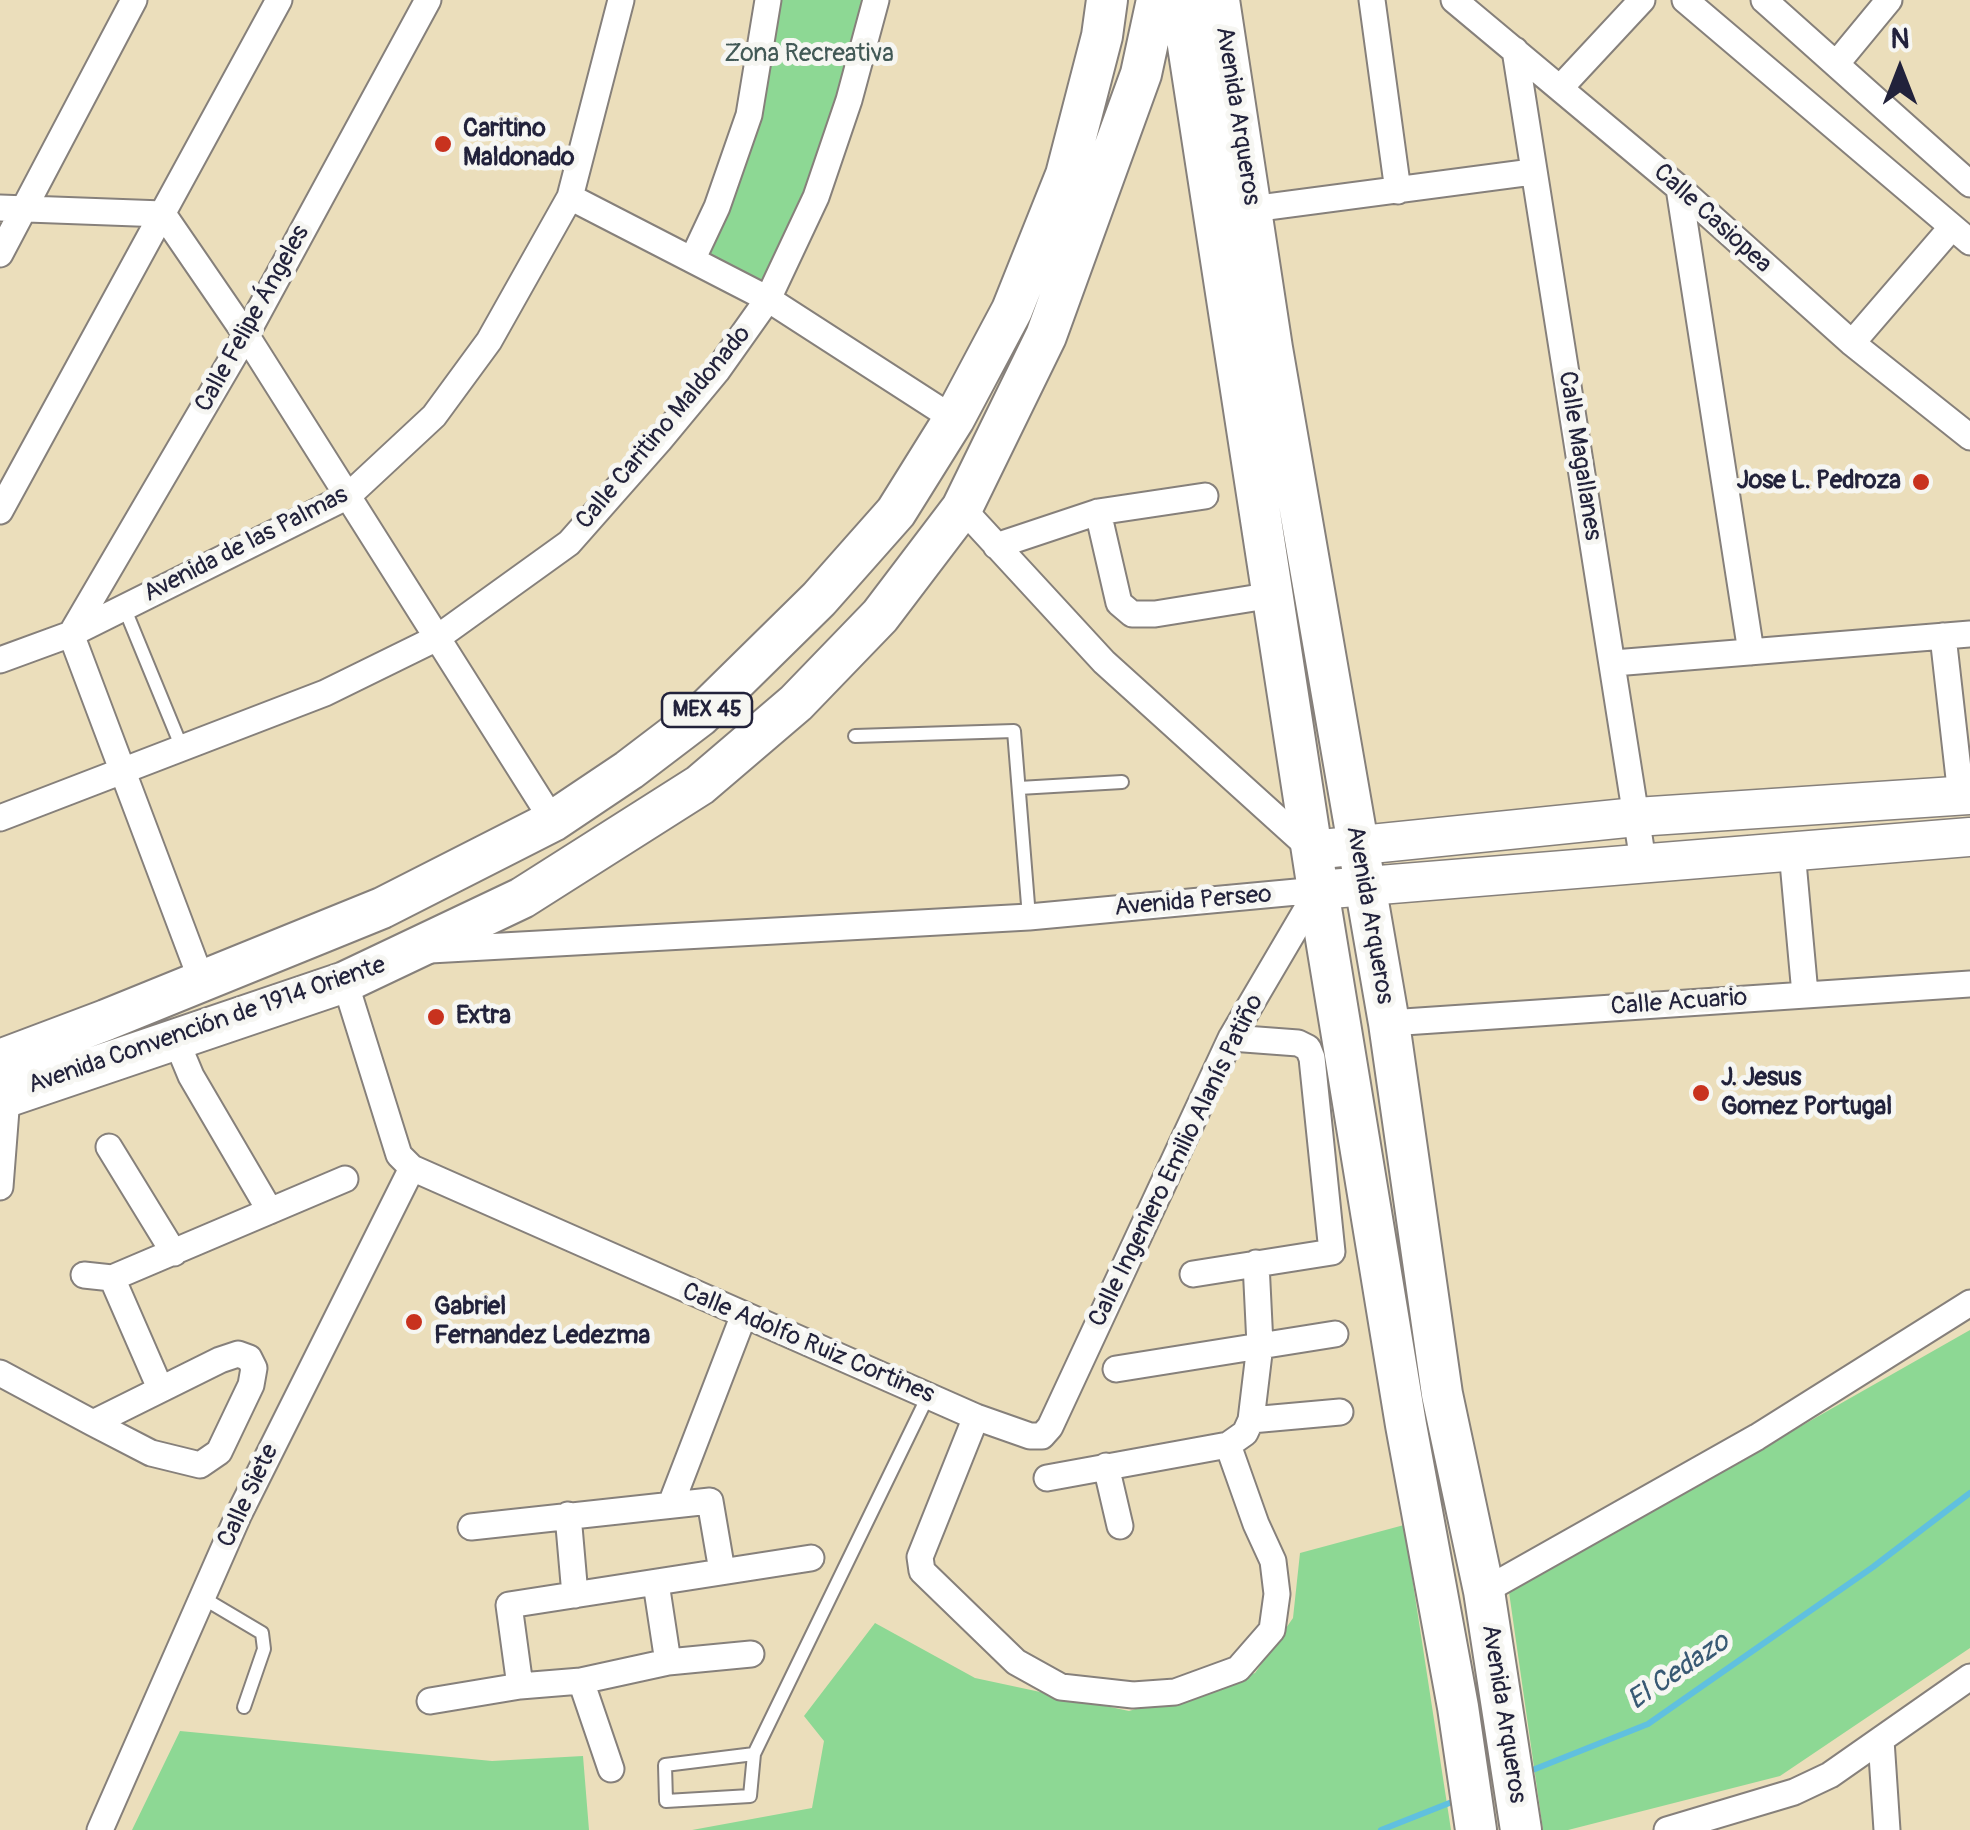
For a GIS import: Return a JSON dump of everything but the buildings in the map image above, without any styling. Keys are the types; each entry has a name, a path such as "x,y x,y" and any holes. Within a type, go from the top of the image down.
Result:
{"main road":[{"name":"Avenida Convención de 1914 Oriente","path":"2,1085 106,1020 382,908 553,821 700,716 819,600 896,512 954,419 1012,310 1066,175 1102,36 1107,0"},
{"name":"Avenida Convención de 1914 Oriente","path":"2,1085 176,1040 346,982 416,951 522,898 700,785 796,703 880,616 962,508 1046,336 1142,74 1157,0"},
{"name":"Avenida Arqueros","path":"1181,0 1318,890 1476,1830"},
{"name":"Avenida Arqueros","path":"1219,0 1272,348 1388,1023 1442,1394 1484,1590 1521,1830"},
{"path":"1312,850 1636,818 1966,796"},
{"name":"Avenida Perseo","path":"1318,890 1970,837"}],"street":[{"path":"0,254 13,208 134,0"},
{"path":"0,511 279,0"},
{"name":"Calle Felipe Ángeles","path":"71,634 246,336 428,0"},
{"name":"Avenida de las Palmas","path":"0,660 71,634 348,496 434,416 489,341 570,196 620,0"},
{"path":"693,258 717,207 749,115 768,0"},
{"name":"Calle Caritino Maldonado","path":"0,818 326,693 437,638 568,543 660,442 768,299 816,197 849,100 876,0"},
{"path":"1372,0 1398,191"},
{"name":"Calle Casiopea","path":"1454,0 1679,188 1852,343 1970,437"},
{"path":"1561,88 1642,0"},
{"path":"1685,0 1961,235 1852,343"},
{"path":"1764,0 1970,184"},
{"path":"1837,63 1890,0"},
{"name":"Calle Magallanes","path":"1515,50 1643,861"},
{"path":"1252,209 1532,172"},
{"path":"1679,188 1751,652"},
{"path":"570,196 768,299 954,419"},
{"path":"13,208 163,214"},
{"path":"163,214 246,336 553,821"},
{"path":"996,546 1098,512 1205,496"},
{"path":"962,508 1104,662 1312,850"},
{"path":"1098,512 1119,603 1132,614 1156,614 1273,595"},
{"path":"71,634 201,979"},
{"path":"1614,663 1970,634"},
{"path":"1943,636 1966,796"},
{"path":"1792,850 1806,994"},
{"name":"Avenida Perseo","path":"416,951 1029,917 1318,890"},
{"name":"Calle Ingeniero Emilio Alanís Patiño","path":"1042,1436 1050,1427 1231,1038 1318,890"},
{"path":"346,982 400,1155 412,1168"},
{"name":"Calle Acuario","path":"1388,1023 1970,984"},
{"path":"1193,1274 1332,1252 1308,1048 1298,1043 1231,1038"},
{"path":"176,1040 191,1076 270,1211"},
{"path":"0,1187 2,1085"},
{"path":"109,1148 174,1253"},
{"name":"Calle Adolfo Ruiz Cortines","path":"412,1168 976,1417 1030,1436 1042,1436"},
{"name":"Calle Siete","path":"100,1830 239,1514 412,1168"},
{"path":"84,1275 112,1278 345,1178"},
{"path":"1048,1478 1228,1445 1245,1433 1251,1420 1260,1345 1256,1264"},
{"path":"112,1278 160,1388"},
{"path":"1484,1590 1757,1437 1970,1303"},
{"path":"672,1504 743,1317"},
{"path":"1116,1369 1334,1334"},
{"path":"0,1373 93,1423 150,1453 200,1466 219,1452 251,1385 254,1368 249,1358 238,1354 93,1423"},
{"path":"1251,1420 1340,1412"},
{"path":"976,1417 920,1557 922,1571 1016,1662 1061,1686 1133,1695 1175,1692 1238,1669 1272,1630 1276,1594 1273,1561 1228,1445"},
{"path":"1106,1466 1120,1526"},
{"path":"471,1527 710,1501 722,1571"},
{"path":"568,1514 575,1594"},
{"path":"520,1686 509,1605 811,1558"},
{"path":"656,1584 668,1662"},
{"path":"430,1701 580,1680 668,1662 751,1654"},
{"path":"1667,1830 1730,1820 1830,1776 1970,1677"},
{"path":"580,1680 611,1769"},
{"path":"1882,1740 1888,1830"}],"lane":[{"path":"124,607 182,748"},
{"path":"855,736 1014,731 1029,917"},
{"path":"1018,788 1122,782"},
{"path":"754,1754 666,1765 666,1802 750,1796 754,1754 928,1396"},
{"path":"202,1598 262,1633 264,1649 244,1706"}],"green space":[{"name":"Zona Recreativa","path":"768,0 876,0 768,299 693,258 717,207"},
{"path":"1970,1330 1970,1648 1780,1776 1568,1830 1543,1830 1509,1592"},
{"path":"1404,1525 1451,1830 692,1830 812,1808 824,1741 804,1716 875,1623 975,1678 1129,1711 1255,1673 1293,1618 1300,1553"},
{"path":"180,1731 492,1761 583,1756 589,1830 132,1830"}],"waterway":[{"name":"El Cedazo","path":"1525,1773 1648,1724 1873,1567 1970,1493"},
{"name":"El Cedazo","path":"1381,1830 1457,1800"}],"place":[{"name":"Caritino Maldonado","path":"443,144"},
{"name":"Jose L. Pedroza","path":"1921,482"},
{"name":"Extra","path":"436,1017"},
{"name":"J. Jesus Gomez Portugal","path":"1701,1093"},
{"name":"Gabriel Fernandez Ledezma","path":"414,1322"}]}
